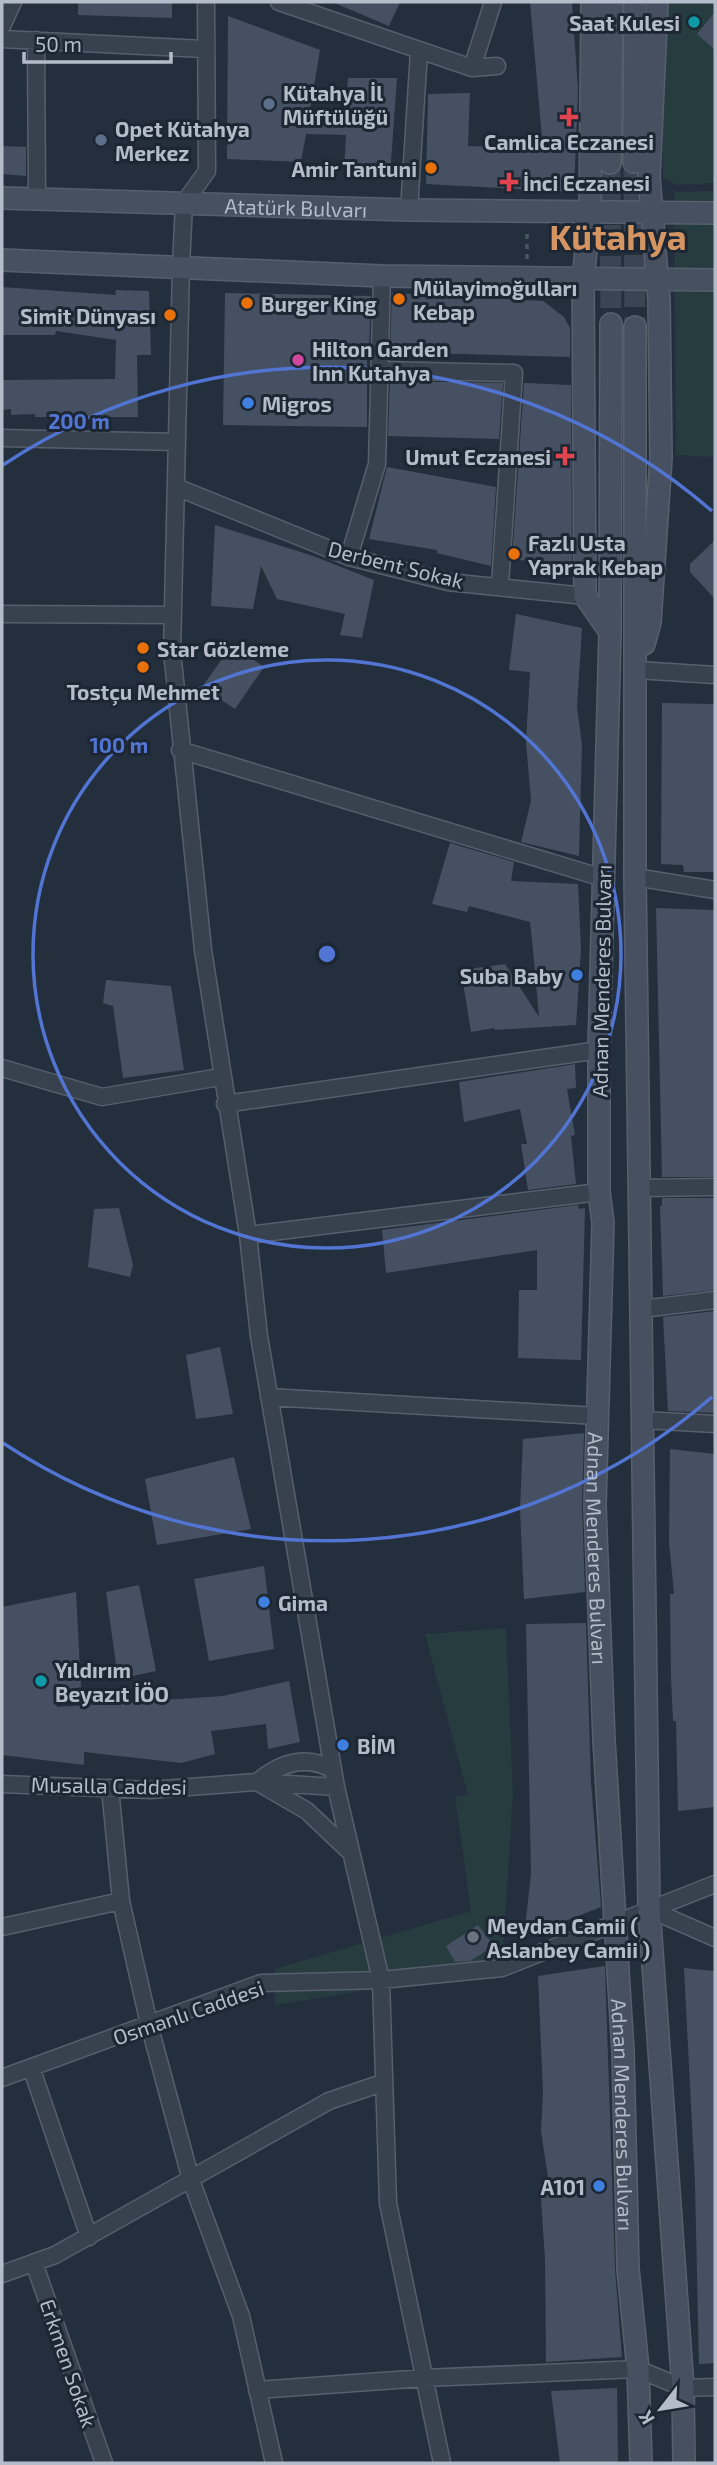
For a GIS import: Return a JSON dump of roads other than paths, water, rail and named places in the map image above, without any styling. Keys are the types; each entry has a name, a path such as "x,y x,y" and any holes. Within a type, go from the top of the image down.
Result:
{"main road":[{"path":"592,2 590,200 583,280 585,596 610,632"},
{"path":"610,163 612,2"},
{"path":"634,162 635,2"},
{"path":"637,670 650,622 661,458 659,281 650,187 657,2"},
{"name":"Atatürk Bulvarı","path":"2,198 408,210 527,210 590,200 652,211 715,213"},
{"path":"2,260 382,276 715,280"},
{"name":"Adnan Menderes Bulvarı","path":"611,324 610,632 599,1050 599,1192 603,1223 595,1506 623,2052 628,2269 638,2369 641,2463"},
{"path":"635,327 637,670"},
{"name":"Adnan Menderes Bulvarı","path":"637,670 635,877 649,1909 683,2388 684,2463"}],"street":[{"path":"2,26 13,2"},
{"path":"206,2 204,48 207,171 184,203 181,266 172,651 180,750 220,1077 247,1235 269,1397 336,1787 381,1980 382,2083 388,2203 442,2463"},
{"path":"279,2 472,68 497,66"},
{"path":"472,68 492,2"},
{"path":"2,39 204,48"},
{"path":"36,40 37,198"},
{"path":"408,210 419,51"},
{"path":"349,557 377,464 382,276"},
{"path":"380,370 514,373 500,585"},
{"path":"2,438 177,442"},
{"name":"Derbent Sokak","path":"176,487 349,557 448,582 500,585 585,596"},
{"path":"2,614 173,615"},
{"path":"637,670 715,675"},
{"path":"180,750 603,878"},
{"path":"635,877 715,890"},
{"path":"225,1104 599,1050"},
{"path":"2,1068 102,1097 220,1077"},
{"path":"640,1188 715,1187"},
{"path":"247,1235 599,1192"},
{"path":"642,1309 715,1300"},
{"path":"269,1397 597,1416"},
{"path":"643,1420 715,1424"},
{"path":"333,1770 314,1761 289,1763 272,1769 257,1782 307,1811 340,1840 351,1854"},
{"name":"Musalla Caddesi","path":"2,1784 150,1790 257,1782 336,1787"},
{"path":"110,1788 121,1901 149,2024 191,2180 240,2316 274,2463"},
{"name":"Osmanlı Caddesi","path":"2,2078 261,1983 381,1980 502,1968 715,1884"},
{"path":"2,1927 121,1901"},
{"path":"649,1909 715,1938"},
{"path":"31,2067 89,2237"},
{"path":"2,2274 34,2263 89,2237 329,2101 382,2083"},
{"name":"Erkmen Sokak","path":"34,2263 104,2463"},
{"path":"257,2390 424,2378 638,2369 683,2388 715,2387"}],"tunnel":[{"path":"634,162 635,327"},
{"path":"610,163 611,324"}],"place":[{"name":"Saat Kulesi","path":"694,22"},
{"name":"Kütahya İl Müftülüğü","path":"269,104"},
{"name":"Camlica Eczanesi","path":"569,117"},
{"name":"Opet Kütahya Merkez","path":"101,140"},
{"name":"Amir Tantuni","path":"431,168"},
{"name":"İnci Eczanesi","path":"509,182"},
{"name":"Mülayimoğulları Kebap","path":"399,299"},
{"name":"Burger King","path":"247,303"},
{"name":"Simit Dünyası","path":"170,315"},
{"name":"Hilton Garden Inn Kutahya","path":"298,360"},
{"name":"Migros","path":"248,403"},
{"name":"Umut Eczanesi","path":"565,456"},
{"name":"Fazlı Usta Yaprak Kebap","path":"514,554"},
{"name":"Star Gözleme","path":"143,648"},
{"name":"Tostçu Mehmet","path":"143,667"},
{"name":"Suba Baby","path":"577,975"},
{"name":"Gima","path":"264,1602"},
{"name":"Yıldırım Beyazıt İÖO","path":"41,1681"},
{"name":"BİM","path":"343,1745"},
{"name":"Meydan Camii ( Aslanbey Camii )","path":"473,1937"},
{"name":"A101","path":"599,2186"}],"district":[{"name":"Kütahya","path":"618,236"}]}
